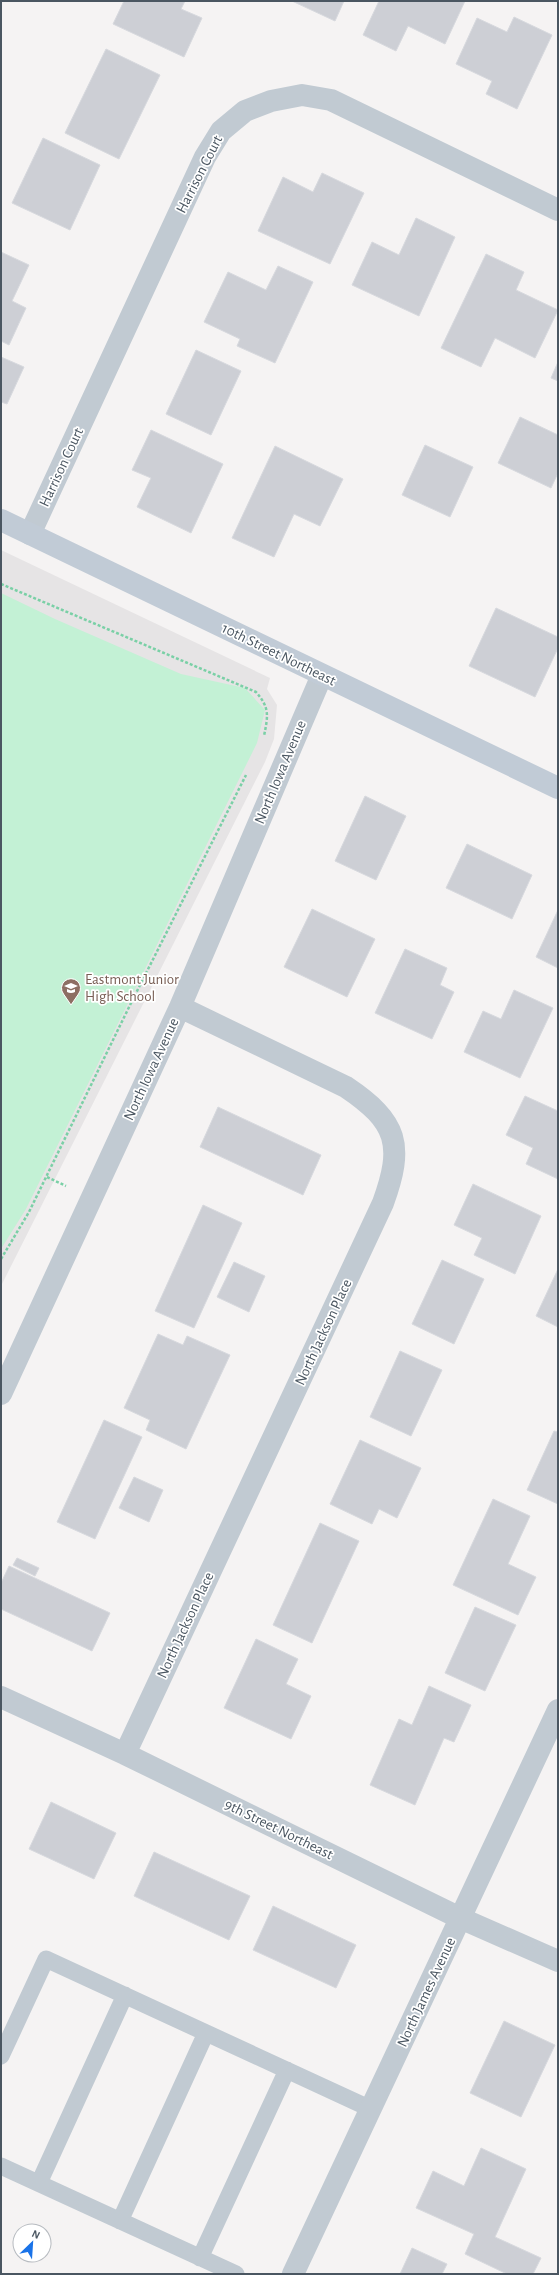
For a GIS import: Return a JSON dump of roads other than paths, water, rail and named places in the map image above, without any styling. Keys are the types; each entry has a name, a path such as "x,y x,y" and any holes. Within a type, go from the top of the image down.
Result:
{"main road":[{"name":"10th Street Northeast","path":"1,520 558,788"}],"street":[{"name":"Harrison Court","path":"30,534 205,157 221,131 245,111 271,101 302,96 332,100 558,210"},
{"name":"North Iowa Avenue","path":"1,1394 180,1007 322,675"},
{"name":"North Jackson Place","path":"125,1754 383,1203 396,1160 395,1143 388,1125 371,1103 346,1087 180,1007"},
{"name":"9th Street Northeast","path":"1,1698 125,1754 460,1918 558,1961"},
{"name":"North James Avenue","path":"293,2274 558,1710"}],"lane":[{"path":"1,2056 46,1959 371,2109"},
{"path":"39,2183 125,1995"},
{"path":"120,2220 206,2033"},
{"path":"200,2258 287,2070"},
{"path":"1,2166 236,2274"}],"place":[{"name":"Eastmont Junior High School","path":"71,1005"}]}
